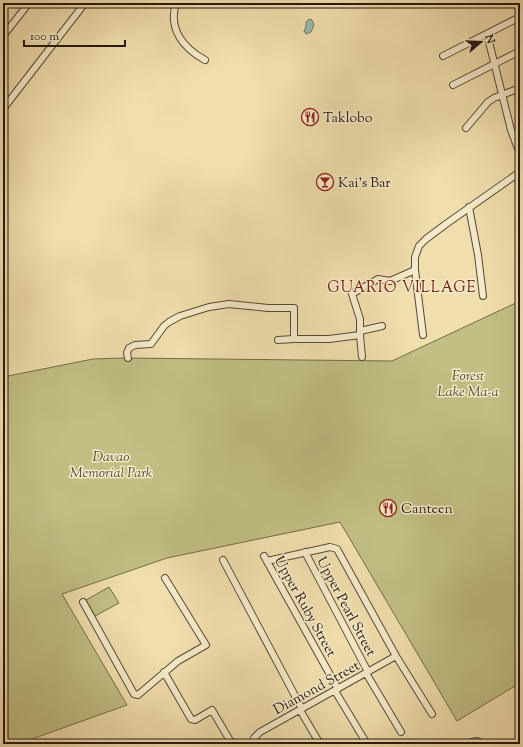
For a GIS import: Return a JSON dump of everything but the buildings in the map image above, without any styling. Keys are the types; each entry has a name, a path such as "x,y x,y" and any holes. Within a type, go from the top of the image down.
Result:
{"street":[{"path":"3,36 29,3"},
{"path":"3,109 85,3"},
{"path":"176,3 173,21 176,31 181,40 194,53 205,60"},
{"path":"443,56 520,17"},
{"path":"487,34 511,130 520,154"},
{"path":"453,85 520,51"},
{"path":"466,128 488,102 520,88"},
{"path":"424,336 415,270 417,252 422,242 520,172"},
{"path":"469,207 478,255 483,296"},
{"path":"362,357 358,312 352,294 378,279 390,281 415,270"},
{"path":"128,358 127,353 129,348 135,345 151,344 164,326 174,319 205,308 222,304 268,308 294,308 294,339"},
{"path":"278,340 329,339 360,333 382,326"},
{"path":"305,552 335,547 396,656 432,714"},
{"name":"Upper Ruby Street","path":"305,552 265,559 367,744"},
{"name":"Upper Pearl Street","path":"305,552 367,673 401,732"},
{"path":"223,560 320,744"},
{"path":"83,602 135,694 139,694 183,658 206,645 165,578"},
{"name":"Diamond Street","path":"252,744 254,738 260,732 396,656"},
{"path":"164,672 191,719 195,720 212,710 232,744"},
{"path":"464,744 477,740 484,744"}],"green space":[{"name":"Davao Memorial Park","path":"520,301 520,683 457,721 340,522 167,558 62,594 127,705 18,744 3,744 3,377 93,359 123,358 392,361"},
{"path":"109,587 119,603 95,616 86,600"}],"shaded area":[{"path":"309,19 312,20 314,25 311,32 306,34 304,31 306,22"}],"place":[{"name":"Taklobo","path":"310,117"},
{"name":"Kai's Bar","path":"325,182"},
{"name":"Canteen","path":"388,508"}],"district":[{"name":"GUARIO VILLAGE","path":"402,287"}],"park label":[{"name":"Forest Lake Ma-a","path":"468,384"}]}
